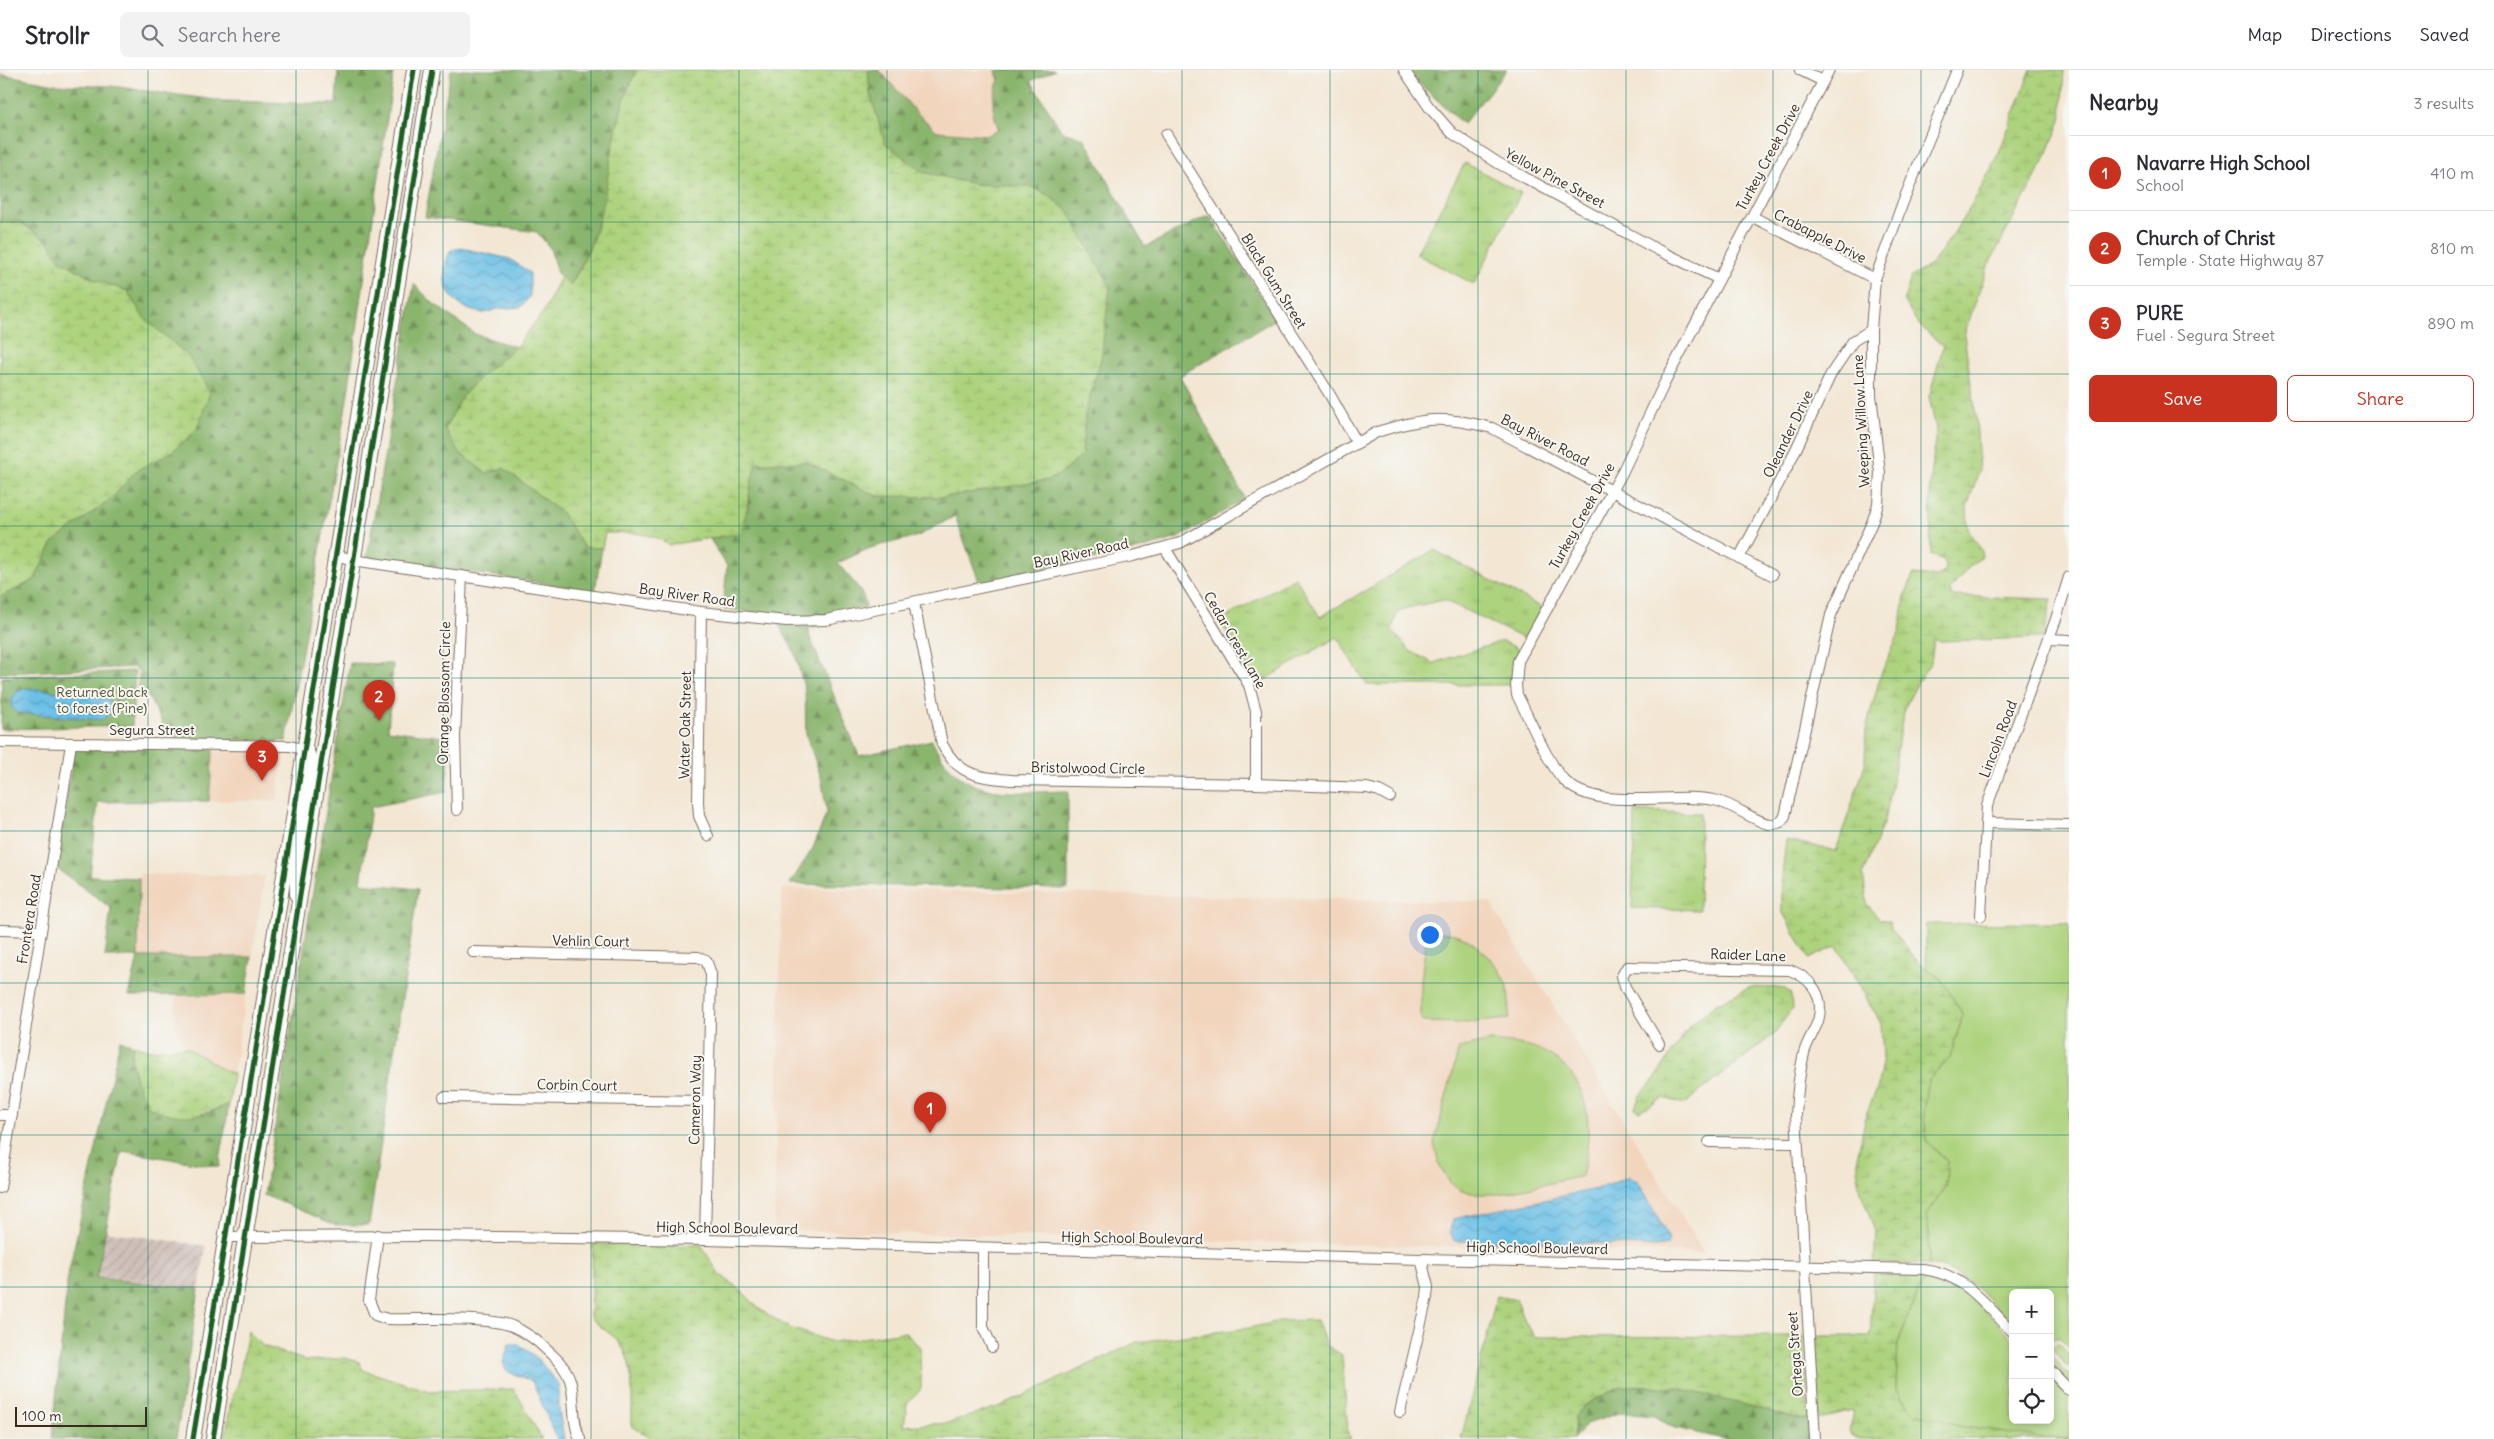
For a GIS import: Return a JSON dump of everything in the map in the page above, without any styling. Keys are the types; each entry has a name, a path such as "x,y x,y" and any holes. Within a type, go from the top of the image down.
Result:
{"highway":[{"path":"193,1439 414,70"},
{"path":"213,1439 327,738 353,560 432,70"}],"street":[{"name":"Yellow Pine Street","path":"1404,70 1429,107 1452,133 1498,163 1658,250 1720,279"},
{"path":"1800,70 1823,81"},
{"name":"Turkey Creek Drive","path":"1774,824 1768,824 1732,805 1712,799 1610,798 1580,790 1563,780 1517,695 1516,684 1518,661 1612,490 1664,384 1829,70"},
{"name":"Weeping Willow Lane","path":"1774,824 1781,822 1785,816 1831,615 1874,520 1878,504 1880,473 1871,395 1871,330 1875,280 1903,202 1957,70"},
{"name":"Black Gum Street","path":"1166,134 1358,443"},
{"name":"Crabapple Drive","path":"1752,217 1875,280"},
{"name":"Oleander Drive","path":"1739,558 1792,460 1831,374 1853,341 1871,330"},
{"name":"Bay River Road","path":"336,555 353,560 701,612 804,622 914,603 1164,548 1180,543 1377,432 1429,419 1456,419 1492,428 1772,575"},
{"name":"Cedar Crest Lane","path":"1164,548 1249,685 1256,711 1256,784"},
{"name":"Orange Blossom Circle","path":"457,810 455,737 462,576"},
{"name":"Lincoln Road","path":"1981,916 1988,806 2049,640 2069,577"},
{"name":"Bristolwood Circle","path":"914,603 942,744 949,758 966,772 977,776 1012,780 1367,788 1379,790 1390,797"},
{"name":"Water Oak Street","path":"701,612 698,802 700,816 708,836"},
{"path":"2049,640 2069,640"},
{"name":"Segura Street","path":"0,742 270,746 304,750"},
{"name":"Frontera Road","path":"0,1188 71,744"},
{"path":"294,934 295,880 313,764 309,751 304,750"},
{"path":"1986,823 2069,825"},
{"path":"0,930 41,931"},
{"name":"Vehlin Court","path":"473,952 698,957 707,962"},
{"name":"Cameron Way","path":"705,1240 711,974 707,962"},
{"name":"Raider Lane","path":"1658,1044 1625,987 1622,976 1627,967 1780,969 1790,970 1806,978 1817,996 1820,1011 1817,1023 1806,1046 1797,1079 1797,1143 1803,1268"},
{"name":"Corbin Court","path":"444,1096 708,1101"},
{"path":"0,1115 12,1115"},
{"path":"1709,1142 1797,1143"},
{"path":"378,1235 369,1300 376,1315 387,1320 494,1322 512,1326 526,1333 540,1343 562,1365 570,1379 574,1426 580,1439"},
{"name":"High School Boulevard","path":"227,1236 246,1238 378,1235 705,1240 983,1249 1938,1270 1952,1275 1965,1284 2009,1328"},
{"path":"983,1249 983,1327 992,1347"},
{"path":"1400,1412 1427,1296 1428,1287 1421,1259"},
{"name":"Ortega Street","path":"1803,1268 1815,1439"},
{"path":"2054,1374 2069,1390"}],"shaded area":[{"path":"879,70 995,70 999,80 993,97 992,112 999,130 987,135 937,131 918,114"},
{"path":"213,750 284,751 277,801 209,801"},
{"path":"139,874 265,876 252,957 138,957"},
{"path":"782,888 1490,902 1704,1253 774,1230"},
{"path":"246,994 233,1074 224,1071 186,1047 175,1024 176,996"},
{"path":"104,1231 206,1246 199,1289 96,1278"}],"green space":[{"path":"338,70 394,70 347,400 286,741 168,738 162,722 144,688 138,686 139,672 135,667 2,673 0,675 0,597 34,580 53,542 112,498 137,470 170,453 188,356 144,318 127,291 93,279 60,260 49,242 20,222 0,222 0,74 61,85 111,86 223,101 336,104"},
{"path":"451,70 637,70 629,87 618,121 598,222 592,241 570,286 557,273 550,248 537,232 425,217"},
{"path":"637,70 868,70 870,94 885,143 922,172 974,184 1032,187 1049,196 1068,211 1110,286 1101,358 1085,414 1082,455 1059,475 1048,480 945,497 877,496 807,462 756,463 741,533 669,545 662,540 647,535 605,533 602,548 584,547 562,513 504,468 486,473 459,452 445,429 462,397 485,372 516,347 544,311 561,277 570,286 584,259 599,221 618,121 629,87"},
{"path":"868,70 879,70 918,114 937,131 987,135 999,130 994,116 993,105 994,94 999,80 995,70 1055,70 1031,81 1062,132 1084,138 1145,247 1209,215 1276,319 1180,376 1245,499 1178,538 1133,551 980,584 955,516 918,536 870,548 838,563 862,594 866,607 804,617 723,609 727,566 710,539 719,538 748,510 749,492 755,463 807,462 877,496 945,497 1048,480 1082,455 1085,414 1101,358 1110,286 1032,187 974,184 922,172 885,143 870,94"},
{"path":"1410,70 1507,70 1463,124 1418,82"},
{"path":"2031,70 2064,70 2061,121 2043,163 1988,266 1964,335 1976,417 1979,471 1967,507 1968,528 1981,550 1982,556 1966,570 1950,590 1952,596 2052,599 2043,638 1938,641 1934,639 1931,662 1906,705 1884,821 1863,874 1867,904 1879,919 1890,921 1891,928 1919,963 1942,980 1963,1015 1950,1058 1929,1081 1926,1141 1947,1161 1946,1187 1926,1216 1929,1233 1929,1264 1874,1263 1876,1233 1858,1185 1858,1153 1867,1112 1878,1086 1883,1057 1881,1024 1837,946 1809,959 1782,911 1782,877 1786,840 1836,851 1865,765 1866,728 1881,674 1900,631 1905,596 1913,575 1937,577 1945,571 1944,560 1931,555 1930,488 1936,429 1929,397 1943,346 1918,324 1904,300 1911,277 1932,264 1978,194 2000,150"},
{"path":"1465,163 1521,193 1474,284 1416,254"},
{"path":"0,222 20,222 49,242 60,260 93,279 127,291 144,318 188,356 210,392 196,431 170,453 137,470 112,498 53,542 34,580 0,597"},
{"path":"414,284 434,304 475,334 516,347 485,372 462,397 445,429 459,452 486,473 504,468 562,513 584,547 602,548 595,591 367,557"},
{"path":"1434,550 1543,608 1525,639 1444,600 1407,608 1397,613 1392,630 1410,651 1433,663 1503,641 1520,650 1511,685 1367,685 1337,637 1258,684 1220,621 1295,577 1320,617"},
{"path":"779,625 804,627 821,625 809,628 809,635 859,756 932,740 944,760 957,775 972,784 989,790 1007,792 1068,791 1068,889 790,884 813,848 827,812 821,777 806,735 805,691 795,653"},
{"path":"350,663 393,664 388,730 451,738 446,792 371,807 361,883 418,889 369,1225 336,1225 264,1195"},
{"name":"Returned back to forest (Pine)","path":"135,671 132,726 1,729 2,677"},
{"path":"148,748 213,750 209,801 98,802 90,876 139,878 138,957 105,957 111,908 56,868 74,749"},
{"path":"1635,811 1700,813 1699,910 1632,908"},
{"path":"2069,923 2069,1347 2060,1338 2054,1339 2054,1289 2009,1289 2009,1321 1965,1279 1942,1267 1929,1264 1929,1233 1926,1216 1946,1187 1947,1161 1926,1141 1924,1111 1929,1080 1950,1058 1963,1015 1942,980 1926,968 1926,924"},
{"path":"1427,932 1461,936 1488,956 1502,975 1507,986 1509,1019 1466,1023 1423,1022 1421,1018 1421,982"},
{"path":"138,957 252,957 246,994 129,996"},
{"path":"1749,987 1783,988 1791,993 1792,1009 1773,1035 1684,1104 1664,1098 1639,1111 1635,1108 1640,1095 1654,1080 1690,1025 1716,1004"},
{"path":"120,1040 133,1045 131,1060 204,1115 229,1104 219,1167 122,1151 96,1278 199,1289 176,1439 52,1439 68,1275"},
{"path":"1491,1041 1522,1045 1540,1050 1557,1060 1570,1073 1579,1087 1588,1121 1586,1158 1582,1176 1500,1194 1478,1194 1462,1191 1450,1183 1439,1164 1434,1144 1459,1048"},
{"path":"133,1045 150,1050 186,1047 233,1074 229,1104 190,1116 181,1116 150,1108 133,1070"},
{"path":"593,1244 701,1245 719,1274 742,1291 759,1309 790,1328 832,1342 905,1332 920,1347 921,1389 907,1404 904,1426 948,1423 1004,1405 1137,1342 1249,1328 1280,1321 1317,1320 1326,1345 1342,1355 1348,1435 1351,1439 651,1439 632,1426 630,1367 621,1346 614,1337 590,1317"},
{"path":"1874,1273 1926,1274 1898,1343 1896,1390 1913,1412 1963,1426 2069,1439 1858,1439 1849,1433 1853,1410 1818,1419 1812,1336 1870,1336"},
{"path":"1926,1274 1952,1283 1974,1299 2009,1335 2009,1424 2054,1424 2054,1381 2069,1397 2069,1438 2048,1438 1963,1426 1913,1412 1896,1390 1898,1343"},
{"path":"1497,1296 1517,1300 1525,1322 1536,1337 1803,1336 1809,1421 1674,1387 1620,1386 1585,1405 1575,1416 1573,1439 1461,1439"},
{"path":"248,1331 263,1346 307,1361 345,1358 359,1362 363,1370 429,1391 514,1389 542,1439 225,1439 231,1400 238,1384"},
{"path":"2058,1342 2069,1353 2069,1368 2054,1352 2054,1346"},
{"path":"2054,1359 2069,1374 2069,1383 2054,1367"},
{"path":"1620,1386 1674,1387 1809,1421 1810,1439 1724,1439 1672,1427 1654,1416 1619,1413 1587,1424 1574,1438 1575,1416 1585,1405"}],"water":[{"path":"462,248 510,259 530,273 530,296 521,307 497,309 483,313 461,306 454,299 448,291 444,272 451,250"},
{"path":"27,688 108,698 111,712 102,720 17,713 11,706 15,694"},
{"path":"1629,1177 1638,1181 1669,1239 1667,1245 1656,1247 1591,1243 1454,1241 1450,1231 1453,1219 1596,1189"},
{"path":"509,1344 519,1344 537,1358 559,1385 559,1411 564,1439 557,1439 532,1381 506,1371 503,1362"}],"cycle path":[{"path":"193,1439 414,70"},
{"path":"213,1439 432,70"}],"place":[{"name":"Church of Christ","path":"379,721"},
{"name":"PURE","path":"262,781"},
{"name":"Navarre High School","path":"930,1133"}]}
